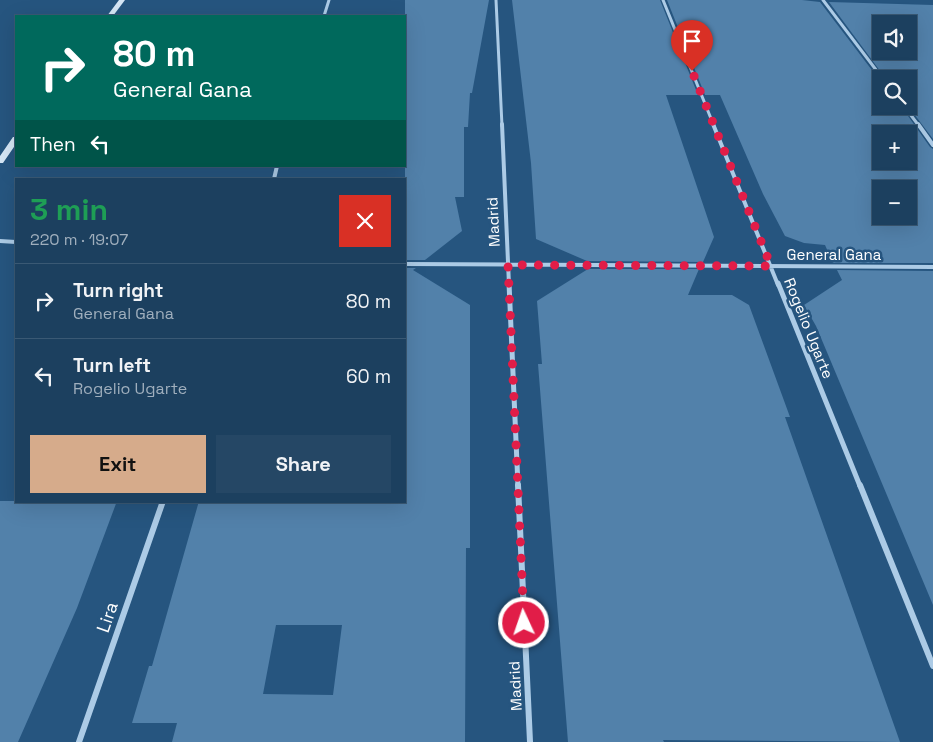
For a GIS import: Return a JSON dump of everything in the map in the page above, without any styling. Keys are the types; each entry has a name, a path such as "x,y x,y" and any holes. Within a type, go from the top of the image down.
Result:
{"main road":[{"path":"111,15 122,0"},
{"path":"0,161 15,141"}],"street":[{"path":"324,15 329,0"},
{"name":"Madrid","path":"496,0 530,742"},
{"name":"Rogelio Ugarte","path":"663,0 933,666"},
{"path":"823,0 876,70"},
{"path":"911,115 933,145"},
{"path":"0,240 15,242"},
{"name":"General Gana","path":"406,264 933,267"},
{"name":"Lira","path":"79,742 163,503"}],"building":[{"path":"405,0 489,0 472,93 470,93 468,127 464,127 464,197 455,197 462,231 425,260 406,260"},
{"path":"512,0 660,0 698,95 666,95 714,237 703,262 587,261 536,239 531,163"},
{"path":"667,0 802,0 820,2 872,70 872,115 907,115 914,125 872,125 872,170 917,170 917,129 933,149 933,263 833,263 825,245 804,243 785,236 763,194 720,95 705,95"},
{"path":"829,2 933,5 933,139 915,115 917,115 917,70 879,70"},
{"path":"406,268 416,268 413,270 470,305 470,548 466,548 465,742 172,742 177,723 132,723 149,666 152,666 198,503 406,503","holes":["276,625 342,625 333,695 263,694"]},
{"path":"588,269 699,269 688,295 732,295 749,305 790,417 785,417 900,742 663,740 664,742 568,742 538,364 542,364 537,301"},
{"path":"837,270 933,271 933,605 816,326 804,305 842,280"},
{"path":"0,501 15,501 15,503 116,503 77,608 18,742 0,742"}],"route":[{"path":"524,623 508,265 771,266 692,71"}]}
